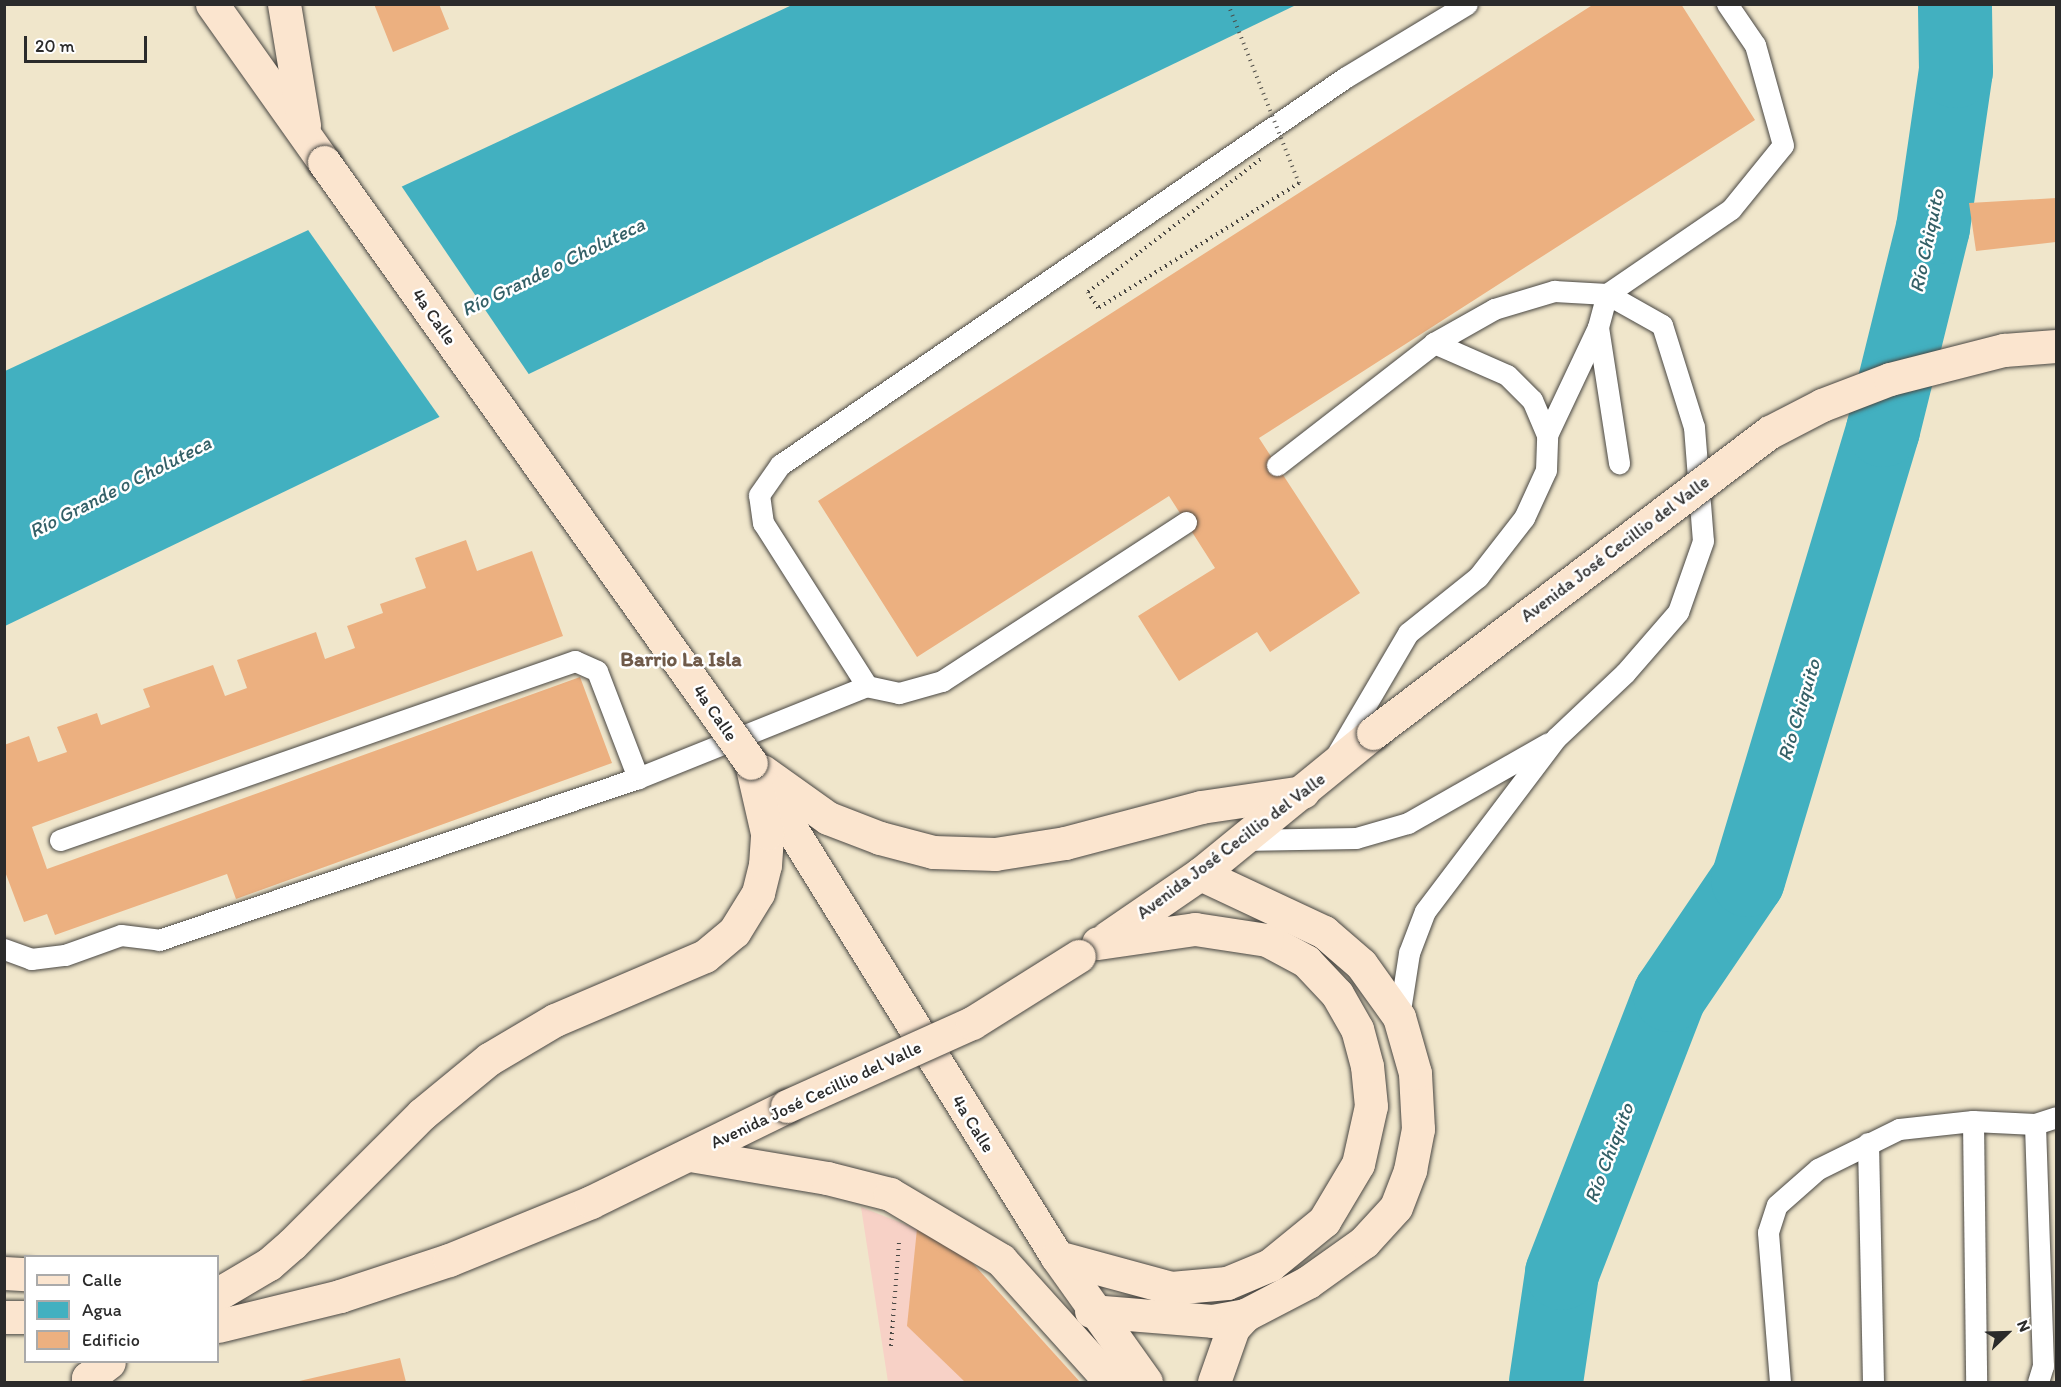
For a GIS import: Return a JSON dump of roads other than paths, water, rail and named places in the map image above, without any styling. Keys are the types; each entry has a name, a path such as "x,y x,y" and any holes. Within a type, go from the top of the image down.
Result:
{"street":[{"name":"4a Calle","path":"212,4 751,763 864,951 1091,1311 1146,1383"},
{"path":"284,4 315,150"},
{"name":"Avenida José Cecillio del Valle","path":"219,1326 256,1314 340,1296 449,1260 591,1203 787,1106 972,1023 1089,950 1200,874 1373,733 1770,432 1822,405 1890,379 2004,350 2056,346"},
{"path":"751,763 828,818 880,838 933,852 995,854 1065,843 1201,807 1314,783"},
{"path":"219,1293 281,1254 422,1114 489,1059 555,1020 698,960 734,932 758,893 765,865 767,833 751,763"},
{"path":"1091,1311 1212,1321 1245,1315 1308,1282 1364,1242 1396,1207 1410,1170 1418,1129 1415,1073 1399,1017 1361,964 1324,932 1200,874"},
{"path":"1057,1257 1171,1288 1227,1282 1270,1265 1324,1221 1358,1164 1371,1106 1367,1066 1357,1029 1337,994 1306,961 1267,940 1195,929 1089,950"},
{"path":"690,1155 828,1178 890,1194 1001,1260 1111,1383"},
{"path":"219,1273 281,1254"},
{"path":"4,1273 24,1274"},
{"name":"Avenida José Cecillio del Valle","path":"219,1315 256,1314"},
{"path":"1214,1383 1233,1329 1245,1315"},
{"path":"4,1317 24,1317"},
{"path":"88,1383 88,1377 108,1363"}],"lane":[{"path":"867,686 763,523 759,495 780,465 1346,77 1467,4"},
{"path":"1314,783 1408,633 1478,577 1524,518 1546,470 1547,435 1598,327 1607,294 1731,209 1783,145 1755,45 1727,4"},
{"path":"1277,465 1434,343 1494,309 1554,291 1607,294 1662,325 1694,427 1703,542 1678,612 1625,673 1556,738 1425,911 1409,953 1399,1017"},
{"path":"1598,327 1619,463"},
{"path":"1434,343 1507,375 1532,400 1547,435"},
{"path":"4,949 31,959 65,955 121,935 159,940 638,778 867,686 899,693 942,681 1186,522"},
{"path":"60,840 575,661 597,671 638,778"},
{"path":"1241,840 1356,838 1408,823 1556,738"},
{"path":"1780,1383 1768,1232 1777,1205 1818,1169 1899,1129 1973,1121 2035,1124 2056,1117"},
{"path":"1973,1121 1976,1383"},
{"path":"2035,1124 2043,1366 2038,1383"},
{"path":"1868,1143 1873,1383"}],"water":[{"name":"Río Grande o Choluteca","path":"792,5 1296,5 5,626 5,371"}],"waterway":[{"name":"Río Chiquito","path":"1546,1382 1562,1273 1670,995 1748,880 1883,430 1933,228 1956,71 1955,4"}],"district":[{"name":"Barrio La Isla","path":"681,659"}]}
